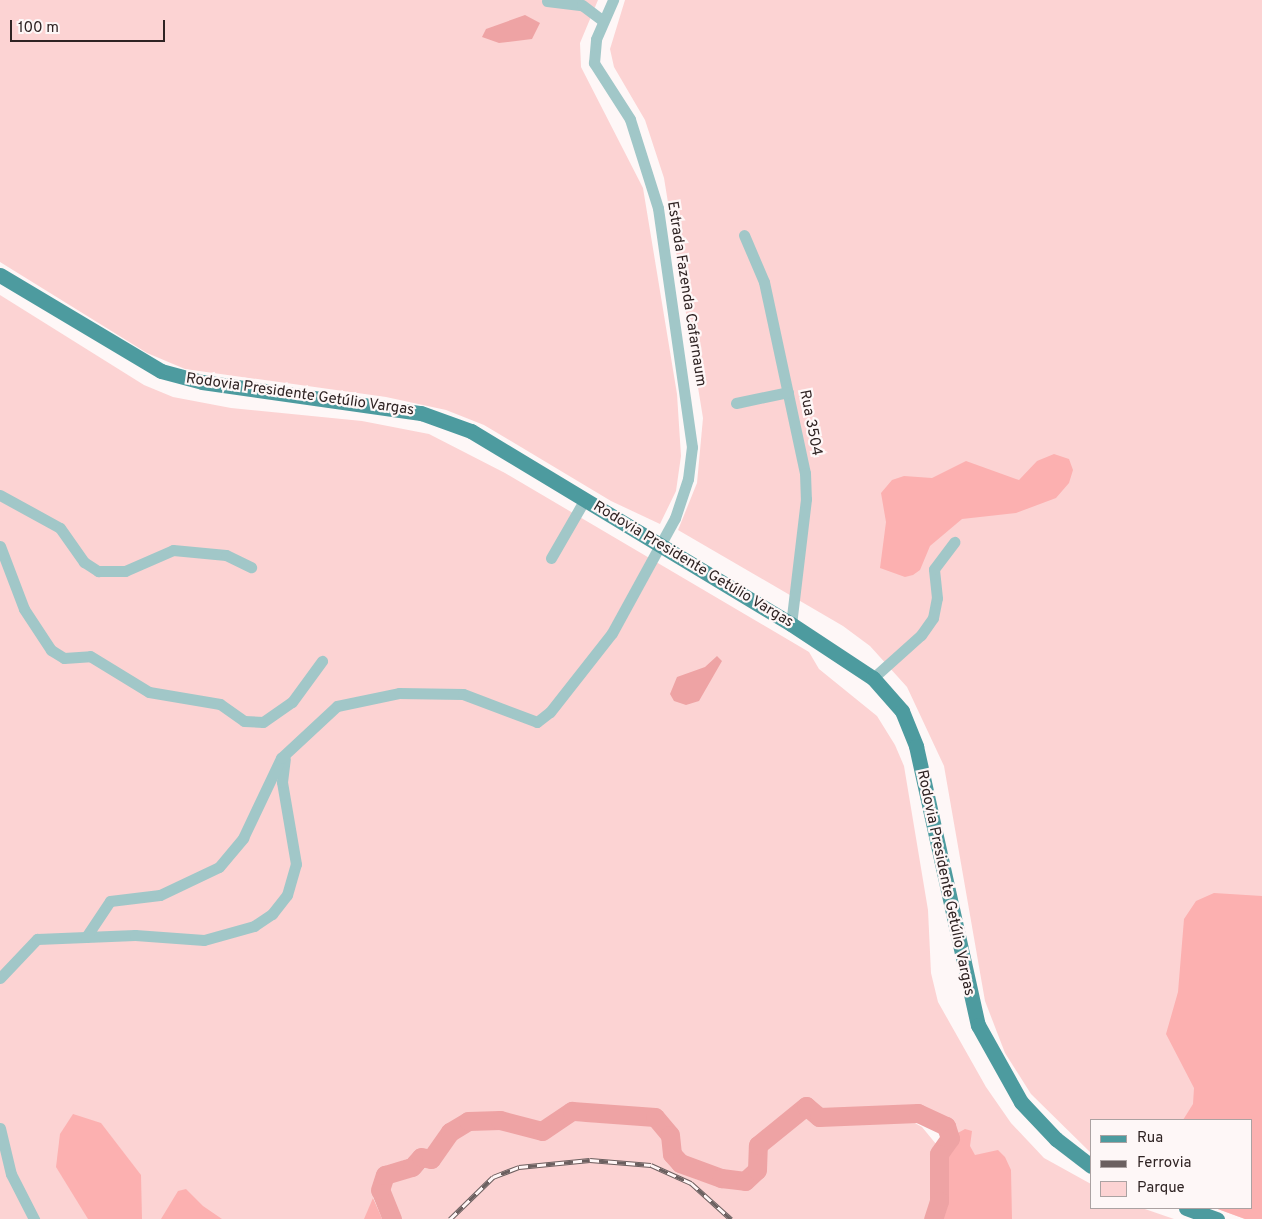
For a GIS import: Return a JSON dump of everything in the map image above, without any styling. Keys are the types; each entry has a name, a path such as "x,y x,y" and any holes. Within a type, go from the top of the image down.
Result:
{"main road":[{"name":"Rodovia Presidente Getúlio Vargas","path":"0,275 161,371 202,382 421,413 470,431 791,624 873,678 902,712 916,746 978,1025 1022,1102 1056,1139 1090,1165"},
{"path":"1189,1209 1218,1219"}],"street":[{"name":"Estrada Fazenda Cafarnaum","path":"86,937 110,900 160,895 219,867 243,838 287,750 320,717 347,701 399,693 463,694 529,721 544,719 612,633 659,546 688,479 692,429 658,208 630,119 594,63 603,21 613,0"},
{"path":"547,1 582,5 603,21"},
{"name":"Rua 3504","path":"744,235 760,265 788,392 806,499 791,624"},
{"path":"736,403 788,392"},
{"path":"0,495 60,528 84,562 98,571 126,571 173,550 226,555 251,567"},
{"path":"551,558 585,499"},
{"path":"873,678 927,627 937,598 934,569 954,542"},
{"path":"0,546 24,610 52,650 64,658 90,656 149,692 220,704 244,721 263,722 292,702 322,661"},
{"path":"0,978 37,939 135,935 204,940 254,926 272,914 295,877 295,850 282,782 287,750"},
{"path":"0,1128 11,1174 34,1219"}],"green space":[{"path":"0,0 598,0 580,43 581,67 643,188 677,394 681,456 676,491 660,524 611,501 484,425 446,410 386,397 185,369 147,353 0,262"},
{"path":"625,0 1262,0 1262,1219 1245,1219 1218,1209 1252,1209 1252,1119 1090,1119 1090,1152 1031,1094 1005,1053 985,1001 944,766 907,687 870,646 843,626 678,530 697,483 703,418 664,178 645,120 614,67 610,49"},
{"path":"0,295 144,385 173,397 231,408 362,421 429,434 505,473 809,652 819,669 877,716 895,745 904,766 928,910 931,973 938,1002 986,1087 1011,1123 1044,1158 1090,1183 1090,1209 1145,1209 1174,1219 939,1219 946,1201 945,1164 956,1134 950,1123 921,1108 826,1113 803,1102 755,1142 751,1171 742,1177 682,1158 672,1131 656,1112 572,1107 543,1126 493,1113 461,1117 445,1129 432,1149 379,1170 373,1198 382,1219 0,1219"},
{"path":"803,1116 830,1123 906,1118 922,1127 936,1144 937,1154 936,1201 930,1219 396,1219 387,1194 393,1179 421,1172 472,1125 502,1126 532,1136 552,1132 570,1121 658,1125 666,1137 669,1160 680,1171 698,1180 747,1187 759,1176 763,1148"}],"shaded area":[{"path":"525,15 540,23 532,39 499,43 482,37 486,29"},
{"path":"1054,454 1069,459 1073,470 1069,483 1056,498 1016,513 962,519 930,546 920,570 913,575 905,577 880,568 886,522 881,493 892,480 904,476 932,478 966,461 1019,480 1037,461"},
{"path":"717,656 722,661 699,701 686,705 674,701 670,694 677,677 705,667"},
{"path":"1214,893 1262,896 1262,1219 1245,1219 1218,1209 1252,1209 1252,1119 1184,1119 1193,1104 1194,1088 1166,1034 1178,992 1184,919 1196,901"},
{"path":"73,1114 101,1123 141,1175 142,1219 88,1219 56,1167 60,1134"},
{"path":"965,1129 972,1131 970,1146 975,1155 998,1150 1005,1157 1011,1170 1012,1219 939,1219 946,1201 945,1164 956,1134"},
{"path":"186,1189 203,1206 222,1219 161,1219 178,1191"},
{"path":"373,1198 382,1219 364,1219"}],"waterway":[{"path":"392,1219 380,1190 385,1175 412,1167 421,1157 431,1159 450,1132 468,1121 500,1120 542,1131 572,1111 655,1117 670,1135 672,1154 680,1163 721,1178 745,1181 757,1170 758,1145 806,1106 819,1117 918,1113 946,1126 950,1138 939,1154 939,1201 933,1219"}],"railway":[{"path":"450,1219 493,1177 519,1167 590,1160 651,1165 691,1183 731,1219"}]}
